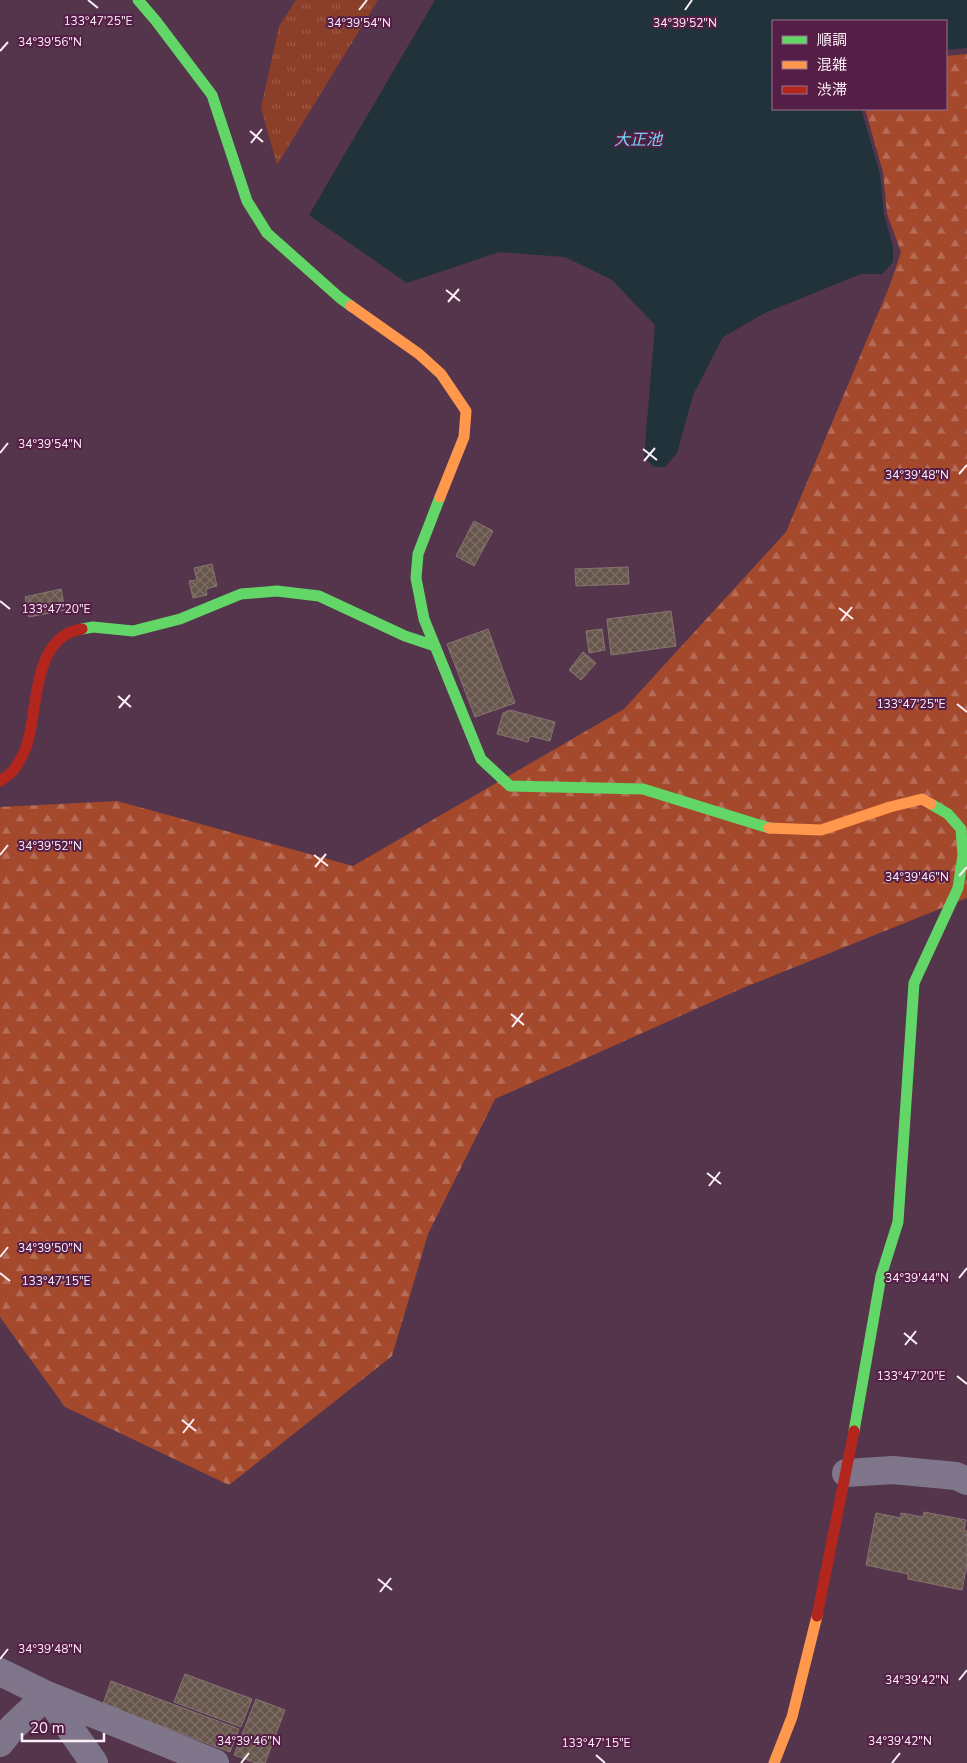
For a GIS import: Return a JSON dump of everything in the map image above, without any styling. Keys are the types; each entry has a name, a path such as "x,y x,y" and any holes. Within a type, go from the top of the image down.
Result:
{"street":[{"path":"138,0 212,96 247,201 267,233 340,298 419,354 441,374 466,411 464,437 418,554 416,578 424,619 481,759 510,786 643,789 765,828 821,830 890,807 922,799 948,814 961,829 963,855 958,888 914,983 898,1222 881,1276 846,1473 820,1605 792,1716 774,1763"},
{"path":"0,781 12,772 28,743 40,670 53,645 72,630 93,627 133,631 180,619 241,594 276,591 319,596 405,636 435,646"},
{"path":"846,1473 893,1470 956,1476 967,1481"},
{"path":"0,1672 47,1695 216,1763"},
{"path":"0,1743 13,1727 47,1695"},
{"path":"47,1695 94,1763"}],"green space":[{"path":"296,0 378,0 277,165 261,108 279,26"},
{"path":"967,54 967,898 745,987 495,1099 428,1234 392,1356 229,1485 65,1407 0,1317 0,807 117,801 353,866 624,709 786,532 890,285 901,252 887,214 883,172 865,110 947,110 947,56"}],"water":[{"name":"大正池","path":"435,0 967,0 967,48 947,50 947,20 772,20 772,110 861,110 880,174 884,215 893,246 893,262 882,274 861,274 765,313 723,337 693,395 677,453 665,467 654,467 644,457 655,325 612,280 565,257 499,252 407,283 309,215"}],"building":[{"path":"474,521 493,531 474,566 456,556"},
{"path":"212,564 217,586 206,589 207,595 193,598 189,581 197,580 194,568"},
{"path":"628,567 629,584 576,586 575,569"},
{"path":"61,589 65,610 29,617 25,597"},
{"path":"671,611 676,646 611,655 607,619"},
{"path":"488,629 515,703 475,717 447,644"},
{"path":"602,629 605,650 589,653 586,631"},
{"path":"583,652 596,663 581,680 569,670"},
{"path":"510,710 555,722 550,741 530,736 528,742 497,734 503,713"},
{"path":"924,1512 966,1520 964,1531 967,1531 967,1565 962,1590 908,1579 908,1574 866,1565 876,1513 901,1518 901,1513 923,1517"},
{"path":"185,1674 252,1699 241,1727 174,1702"},
{"path":"111,1681 239,1729 230,1752 103,1704"},
{"path":"256,1699 285,1710 265,1763 256,1763 234,1755"}],"traffic: fast":[{"path":"138,0 212,95 247,201 267,233 351,306"},
{"path":"440,497 418,554 416,578 424,619 481,759 510,786 643,789 769,828"},
{"path":"82,629 93,627 133,631 180,619 241,594 277,591 319,596 405,636 435,646"},
{"path":"854,1431 881,1276 898,1222 914,983 958,888 963,855 961,829 948,814 931,804"}],"traffic: slow":[{"path":"351,306 419,354 441,374 466,411 464,437 440,497"},
{"path":"769,828 821,830 890,807 922,799 931,804"},
{"path":"774,1763 792,1717 817,1616"}],"traffic: jam":[{"path":"0,781 12,772 26,749 40,674 46,658 54,645 66,634 82,629"},
{"path":"817,1616 854,1431"}]}
